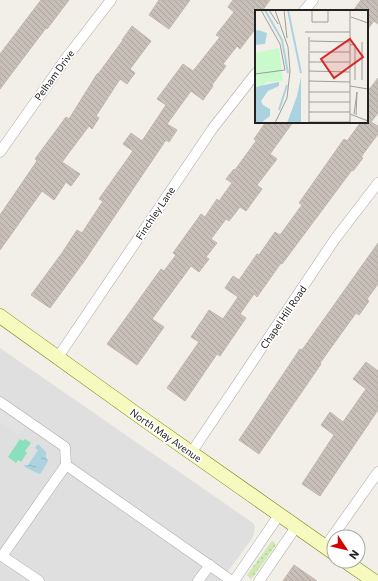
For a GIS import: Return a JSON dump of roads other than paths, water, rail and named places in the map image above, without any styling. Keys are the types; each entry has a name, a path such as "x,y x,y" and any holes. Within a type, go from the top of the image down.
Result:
{"main road":[{"name":"North May Avenue","path":"0,316 191,453 326,547"},
{"path":"357,569 374,581"}],"street":[{"name":"Pelham Drive","path":"0,152 67,57 111,0"},
{"path":"305,10 313,0"},
{"name":"Finchley Lane","path":"58,357 213,128 255,74"},
{"name":"Chapel Hill Road","path":"191,453 335,239 378,183"},
{"path":"0,402 65,448 66,465 1,556 39,581"},
{"path":"66,465 233,581 279,515"},
{"path":"343,529 378,472"},
{"path":"259,581 296,527"},
{"path":"198,581 210,565"}],"water":[{"path":"38,444 46,452 48,461 39,474 25,467 24,465 28,465 38,450 35,448"}]}
